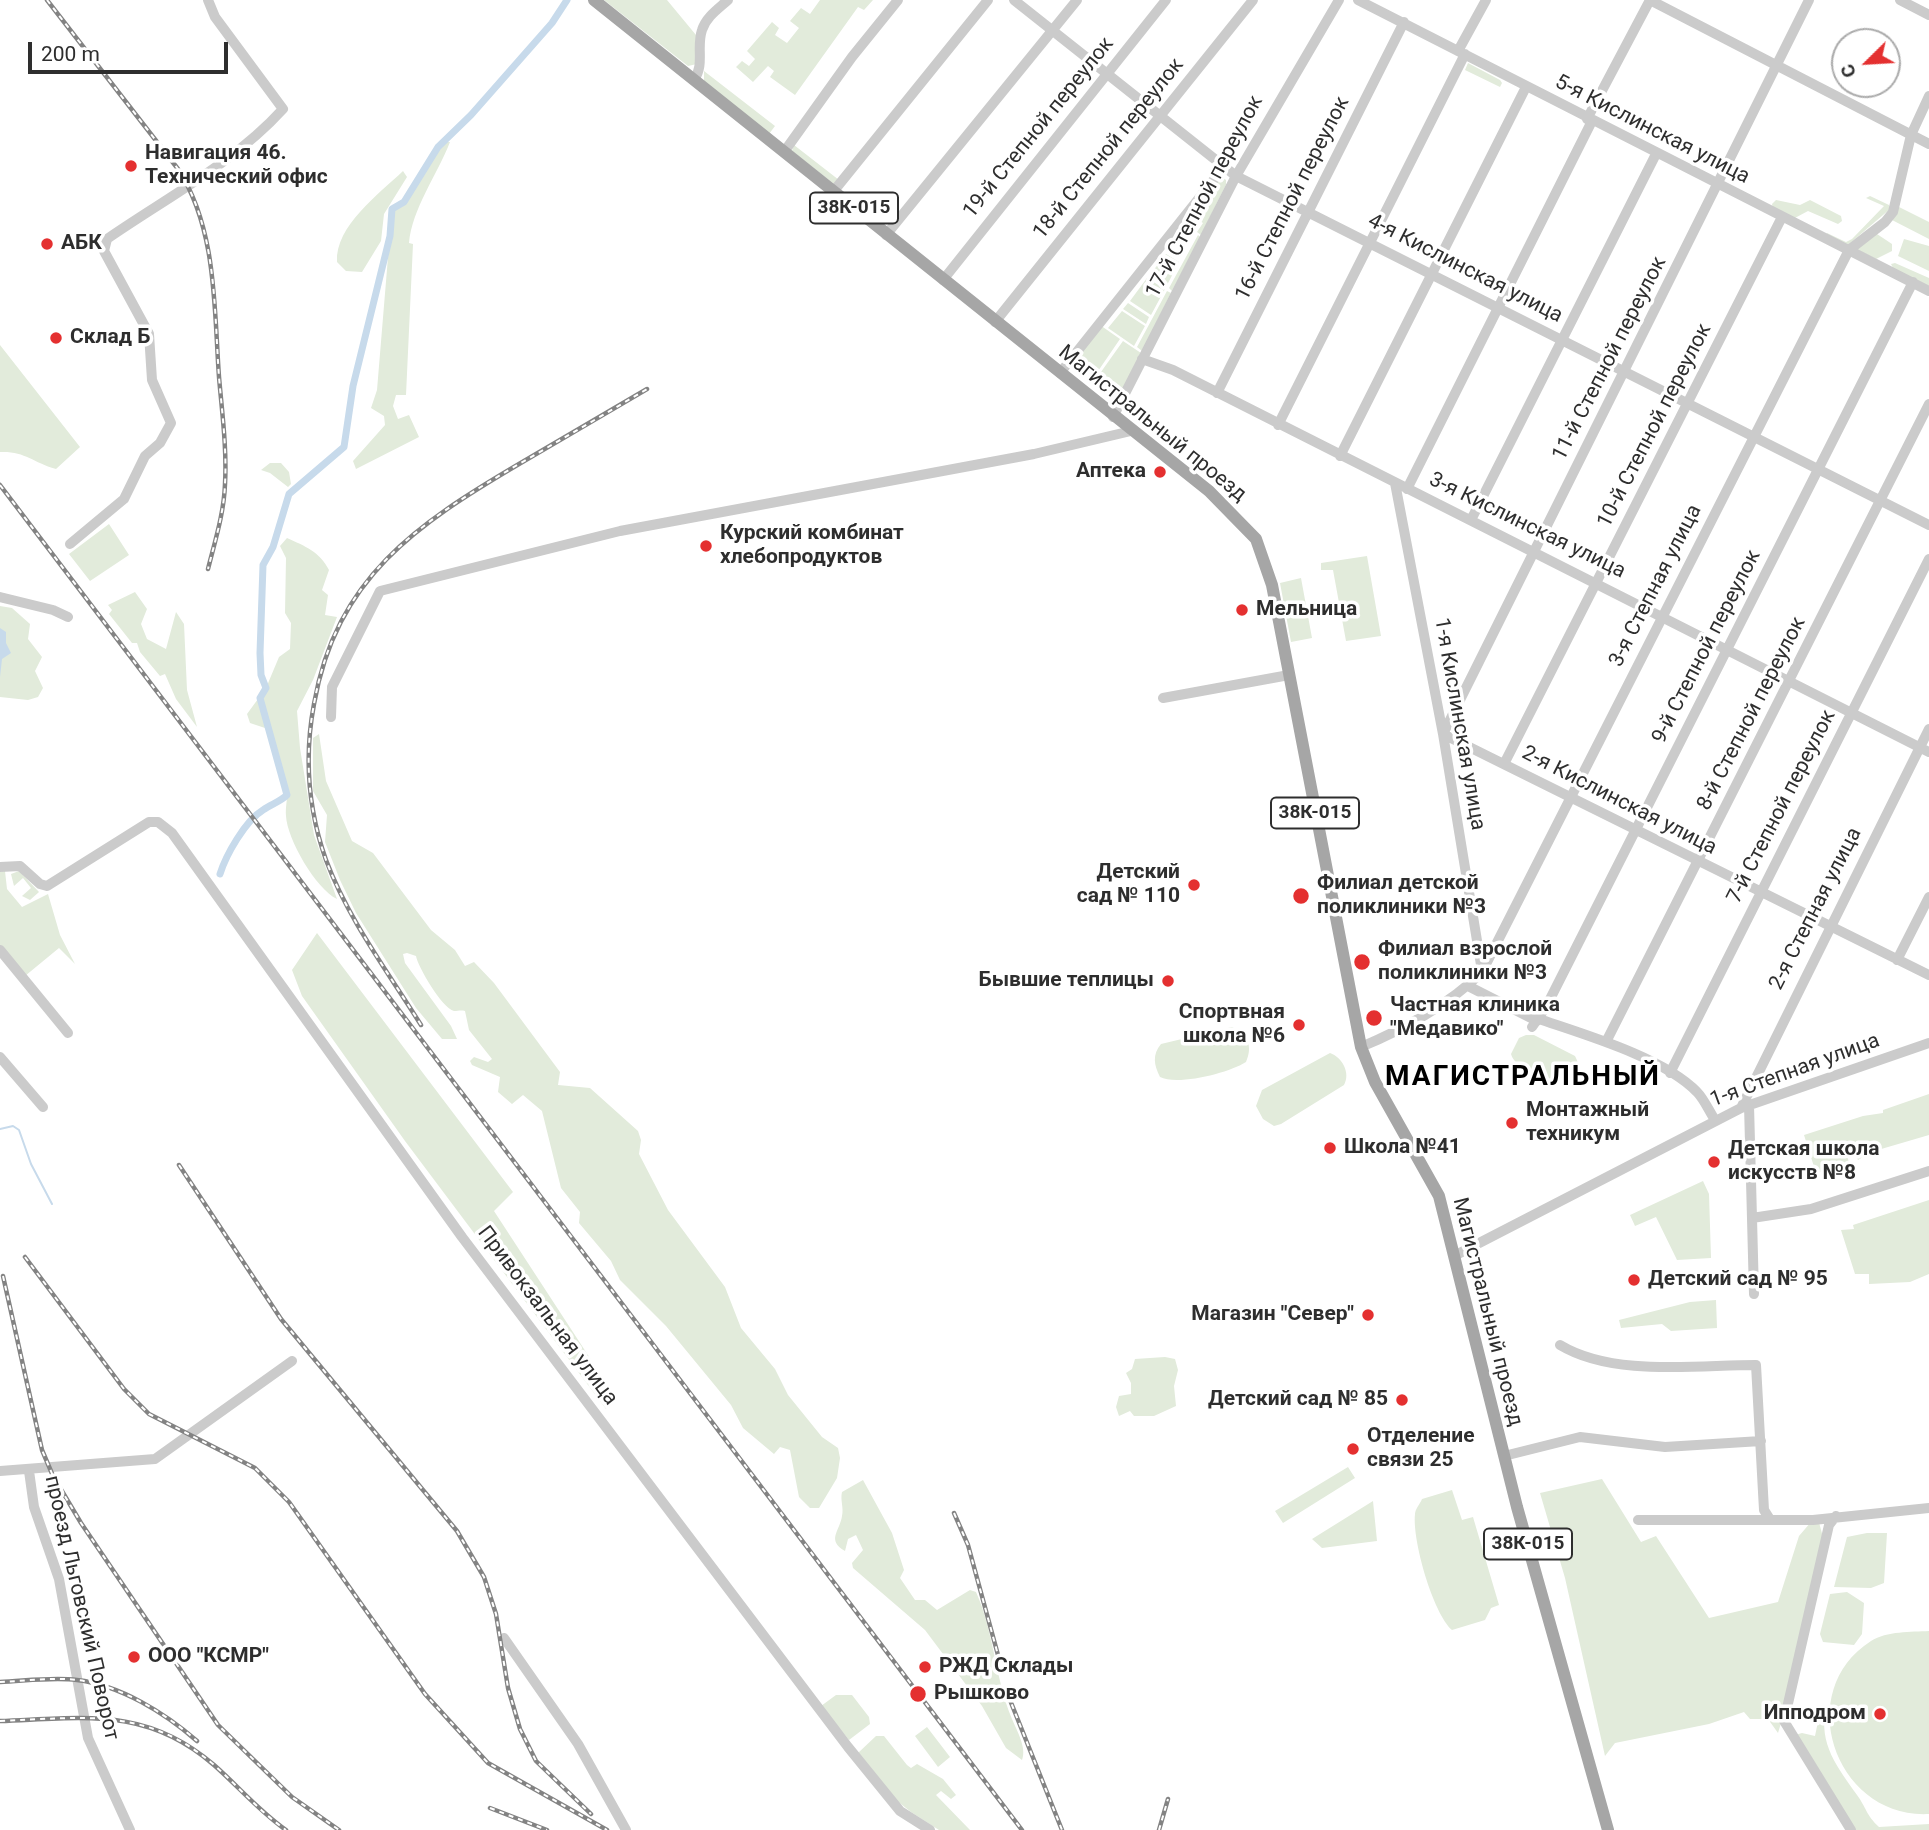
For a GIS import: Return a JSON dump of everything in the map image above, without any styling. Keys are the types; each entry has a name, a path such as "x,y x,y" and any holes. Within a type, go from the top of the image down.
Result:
{"main road":[{"name":"Магистральный проезд","path":"594,0 1209,491 1256,540 1272,585 1361,1047 1374,1082 1439,1196 1504,1456 1608,1830"}],"street":[{"path":"70,544 124,499 145,456 160,443 171,423 152,380 149,334 104,251 107,239 208,172 268,126 283,109 215,17 208,0"},
{"path":"694,80 702,62 702,31 713,13 728,0"},
{"path":"784,152 852,57 898,0"},
{"path":"833,191 988,0"},
{"name":"4-я Кислинская улица","path":"1014,0 1159,118 1236,176 1497,305 1563,341 1929,525"},
{"path":"886,235 1077,0"},
{"name":"19-й Степной переулок","path":"943,280 1166,0"},
{"name":"18-й Степной переулок","path":"996,322 1253,0"},
{"name":"17-й Степной переулок","path":"1113,416 1236,176 1339,0"},
{"name":"5-я Кислинская улица","path":"1358,0 1656,155 1929,291"},
{"path":"1279,425 1371,242 1486,0"},
{"path":"1407,489 1650,0 1929,144"},
{"name":"11-й Степной переулок","path":"1443,734 1719,186 1809,0"},
{"path":"1900,0 1929,15"},
{"name":"16-й Степной переулок","path":"1216,393 1404,22"},
{"path":"1340,456 1526,87"},
{"name":"3-я Степная улица","path":"1361,1047 1468,986 1482,972 1849,250 1885,222 1892,212 1911,135 1929,96"},
{"path":"1471,520 1656,155"},
{"name":"17-й Степной переулок","path":"1059,373 1223,168"},
{"name":"10-й Степной переулок","path":"1504,764 1782,217"},
{"name":"9-й Степной переулок","path":"1536,1022 1637,830 1913,282"},
{"name":"3-я Кислинская улица","path":"1142,359 1172,370 1729,648 1924,750"},
{"name":"8-й Степной переулок","path":"1607,1040 1699,863 1929,404"},
{"path":"331,717 332,687 380,591 620,531 1022,456 1131,431"},
{"name":"1-я Кислинская улица","path":"1395,483 1443,734 1482,972"},
{"name":"7-й Степной переулок","path":"1670,1073 1929,559"},
{"path":"0,597 53,610 68,617"},
{"path":"1163,698 1289,675"},
{"name":"2-я Степная улица","path":"1745,1106 1829,927 1924,750 1929,729"},
{"name":"2-я Кислинская улица","path":"1443,734 1929,975"},
{"name":"Привокзальная улица","path":"0,867 20,866 40,884 47,886 144,824 158,822 172,833 462,1237 840,1737 900,1811 930,1830"},
{"path":"1897,960 1929,897"},
{"path":"0,950 68,1033"},
{"path":"1468,986 1536,1022 1607,1040 1670,1073 1698,1092 1714,1120"},
{"name":"1-я Степная улица","path":"1454,1256 1745,1106 1929,1043"},
{"path":"0,1058 43,1107"},
{"path":"1745,1106 1754,1294"},
{"path":"1752,1218 1811,1209 1929,1171"},
{"path":"1560,1345 1592,1360 1626,1365 1756,1365 1764,1510 1769,1518"},
{"name":"проезд Льговский Поворот","path":"130,1830 88,1738 59,1579 34,1507 29,1471 155,1459 292,1361"},
{"path":"1504,1456 1580,1437 1665,1447 1761,1441"},
{"path":"0,1471 29,1471"},
{"path":"1639,1520 1813,1520 1929,1508"},
{"path":"1836,1516 1829,1525 1784,1721 1850,1830"},
{"path":"504,1639 578,1744 626,1830"}],"green space":[{"path":"604,0 667,0 696,35 697,64 688,66"},
{"path":"820,0 873,0 864,10 858,7 795,95 770,77 774,71 768,66 753,82 736,67 742,61 749,66 755,59 747,51 772,22 779,28 775,35 787,43 799,28 790,21 801,8 810,14"},
{"path":"1468,63 1500,80 1500,87 1465,70"},
{"path":"704,71 775,126 769,134 704,81"},
{"path":"446,142 450,142 411,230 409,243 413,244 406,395 396,395 393,406 398,419 409,415 419,437 356,469 353,461 385,425 384,416 371,408 377,390 392,209 404,202 416,178"},
{"path":"794,145 839,180 834,184 792,151"},
{"path":"403,171 407,177 384,214 381,241 362,272 346,271 337,262 343,236 371,200"},
{"path":"1221,176 1226,180 1226,185 1201,235 1197,232 1203,223 1194,217 1188,225 1182,222"},
{"path":"1870,196 1889,205 1890,209 1848,245 1825,236 1827,233 1846,242 1852,239 1884,206 1866,198"},
{"path":"1776,200 1800,205 1810,200 1841,216 1842,221 1838,224 1808,211 1793,219 1773,209 1772,204"},
{"path":"1897,206 1929,222 1929,239 1892,220"},
{"path":"1877,234 1892,244 1892,251 1876,259 1858,250 1857,245"},
{"path":"1198,235 1200,237 1172,291 1169,288"},
{"path":"1904,239 1929,246 1929,271 1898,256"},
{"path":"1166,254 1179,262 1166,287 1149,276"},
{"path":"1895,263 1929,278 1929,287 1893,268 1891,264"},
{"path":"1147,278 1165,289 1151,315 1130,301"},
{"path":"1167,291 1171,293 1142,351 1137,347"},
{"path":"1128,303 1149,317 1146,324 1123,309"},
{"path":"1122,311 1145,326 1134,346 1108,328"},
{"path":"1100,325 1120,339 1094,377 1073,359"},
{"path":"1123,341 1141,353 1120,397 1096,379"},
{"path":"0,345 80,447 56,469 22,455 0,452"},
{"path":"270,463 281,463 289,472 291,484 288,487 270,473 261,470"},
{"path":"109,524 129,555 90,581 69,554"},
{"path":"287,538 311,550 329,570 322,590 328,595 325,615 337,617 313,680 297,711 314,835 337,899 320,885 291,837 286,816 287,789 271,730 250,723 247,714 266,688 279,657 290,649 291,623 285,613 286,558 280,546"},
{"path":"1367,556 1381,636 1346,641 1333,570 1321,570 1321,563"},
{"path":"1301,578 1312,638 1291,642 1280,583"},
{"path":"135,592 147,609 141,624 147,639 166,649 176,612 184,624 187,690 197,727 176,699 165,674 160,676 140,652 137,643 132,643 109,614 112,610 108,605"},
{"path":"0,606 12,608 30,624 28,639 42,657 35,671 43,688 38,697 28,700 0,697"},
{"path":"319,734 326,781 352,841 373,853 431,930 455,950 465,966 474,962 494,983 560,1072 558,1085 590,1088 638,1131 641,1140 639,1154 668,1210 725,1287 741,1328 775,1369 788,1395 822,1437 838,1448 840,1458 837,1478 819,1508 810,1508 799,1497 790,1450 780,1447 774,1454 743,1428 731,1405 666,1326 620,1280 611,1261 579,1223 580,1212 561,1188 542,1111 523,1095 512,1104 498,1092 500,1077 472,1065 470,1061 474,1057 488,1062 492,1059 469,1030 465,1011 454,1011 443,1003 416,956 407,953 403,954 405,963 451,1026 457,1039 442,1039 416,1008 356,913 325,842 327,815 313,791 313,738"},
{"path":"5,871 7,889 22,907 48,894 60,935 75,964 59,948 25,976 0,945 0,872"},
{"path":"19,871 39,892 30,900 22,896 31,888 23,878 14,886 11,874"},
{"path":"317,933 513,1192 494,1211 614,1395 606,1409 405,1141 302,996 292,970"},
{"path":"1232,1027 1248,1042 1246,1062 1203,1077 1178,1080 1160,1077 1155,1060 1161,1044"},
{"path":"1534,1035 1575,1056 1579,1070 1576,1079 1554,1082 1540,1078 1516,1063 1511,1054 1519,1038"},
{"path":"1330,1053 1344,1066 1344,1085 1281,1124 1274,1126 1263,1119 1256,1106 1262,1090"},
{"path":"1929,1094 1929,1135 1871,1152 1858,1160 1852,1145 1844,1148 1852,1170 1830,1177 1827,1170 1816,1173 1804,1135 1863,1116 1883,1113 1883,1110"},
{"path":"1703,1181 1709,1194 1711,1258 1677,1260 1656,1217 1635,1226 1630,1215"},
{"path":"1929,1200 1929,1274 1910,1282 1869,1284 1869,1274 1855,1274 1841,1230 1854,1229 1853,1225"},
{"path":"1716,1300 1717,1328 1671,1331 1662,1324 1621,1328 1619,1320 1690,1302"},
{"path":"1135,1359 1175,1359 1178,1370 1174,1386 1176,1406 1154,1416 1134,1416 1130,1411 1119,1416 1116,1407 1119,1396 1131,1394 1131,1383 1126,1373 1132,1369"},
{"path":"1348,1467 1355,1478 1283,1523 1275,1511"},
{"path":"1602,1479 1641,1542 1656,1536 1709,1618 1778,1602 1799,1536 1817,1515 1824,1541 1802,1653 1778,1733 1768,1719 1750,1719 1744,1712 1709,1724 1615,1743 1605,1756 1565,1578 1540,1493"},
{"path":"863,1480 892,1533 904,1570 900,1578 915,1600 925,1600 937,1610 970,1590 976,1592 987,1623 1006,1703 1022,1745 1022,1760 1006,1748 982,1706 925,1630 853,1568 852,1563 863,1550 856,1535 848,1539 845,1551 836,1543 842,1513 842,1492"},
{"path":"1452,1490 1462,1520 1473,1517 1499,1605 1491,1608 1485,1620 1452,1630 1438,1608 1425,1575 1417,1541 1415,1512 1422,1499"},
{"path":"1373,1501 1377,1541 1322,1548 1312,1539"},
{"path":"1887,1533 1884,1583 1871,1588 1834,1587 1847,1537"},
{"path":"1847,1592 1864,1603 1862,1634 1854,1645 1823,1642 1820,1634 1830,1594"},
{"name":"Ипподром","path":"1929,1631 1929,1814 1897,1810 1869,1796 1849,1775 1835,1748 1830,1719 1833,1690 1847,1663 1871,1641 1892,1634"},
{"path":"836,1695 852,1695 869,1717 870,1724 849,1740 821,1706"},
{"path":"1826,1708 1825,1733 1831,1755 1875,1823 1879,1827 1929,1824 1929,1830 1854,1830 1795,1735 1802,1733 1815,1736 1820,1712"},
{"path":"927,1727 950,1757 938,1767 915,1736"},
{"path":"876,1736 884,1736 911,1768 917,1764 943,1779 956,1795 951,1799 941,1791 936,1795 970,1830 939,1830 896,1800 858,1753"}],"water":[{"path":"0,628 6,632 6,643 11,653 2,659 0,677"}],"waterway":[{"path":"220,874 231,848 243,830 256,815 287,795 260,698 266,688 261,675 260,653 263,565 273,547 289,494 344,447 353,386 390,236 392,209 404,202 438,147 471,115 552,23 567,0"},
{"path":"0,1129 13,1126 19,1130 31,1164 52,1204"}],"railway":[{"path":"47,0 178,169 191,192 200,217 207,243 214,297 225,457 223,506 208,569"},
{"path":"421,1025 345,903 326,860 315,822 309,783 309,744 314,704 325,660 341,622 362,589 386,559 415,533 482,486 647,389"},
{"path":"0,485 1022,1830"},
{"path":"179,1165 281,1319 457,1531 484,1577 496,1614 508,1688 520,1729 536,1761 591,1814"},
{"path":"25,1257 124,1389 149,1414 255,1468 289,1502 425,1694 488,1763 607,1830"},
{"path":"3,1276 42,1450 53,1476 81,1523 218,1725 292,1797 339,1830"},
{"path":"954,1513 968,1545 998,1655"},
{"path":"0,1682 68,1679 93,1683 141,1702 171,1720 197,1741"},
{"path":"1008,1695 1062,1830"},
{"path":"0,1721 86,1718 138,1724 164,1733 189,1746 214,1765 286,1830"},
{"path":"1159,1830 1168,1799"},
{"path":"490,1808 547,1830"}],"place":[{"name":"Навигация 46. Технический офис","path":"131,166"},
{"name":"АБК","path":"47,244"},
{"name":"Склад Б","path":"56,338"},
{"name":"Аптека","path":"1160,472"},
{"name":"Курский комбинат хлебопродуктов","path":"706,546"},
{"name":"Мельница","path":"1242,610"},
{"name":"Детский сад № 110","path":"1194,885"},
{"name":"Филиал детской поликлиники №3","path":"1301,896"},
{"name":"Филиал взрослой поликлиники №3","path":"1362,962"},
{"name":"Бывшие теплицы","path":"1168,981"},
{"name":"Частная клиника \"Медавико\"","path":"1374,1018"},
{"name":"Спортвная школа №6","path":"1299,1025"},
{"name":"Монтажный техникум","path":"1512,1123"},
{"name":"Школа №41","path":"1330,1148"},
{"name":"Детская школа искусств №8","path":"1714,1162"},
{"name":"Детский сад № 95","path":"1634,1280"},
{"name":"Магазин \"Север\"","path":"1368,1315"},
{"name":"Детский сад № 85","path":"1402,1400"},
{"name":"Отделение связи 25","path":"1353,1449"},
{"name":"ООО \"КСМР\"","path":"134,1657"},
{"name":"РЖД Склады","path":"925,1667"},
{"name":"Рышково","path":"918,1694"},
{"name":"Ипподром","path":"1880,1714"}],"district":[{"name":"МАГИСТРАЛЬНЫЙ","path":"1523,1078"}]}
